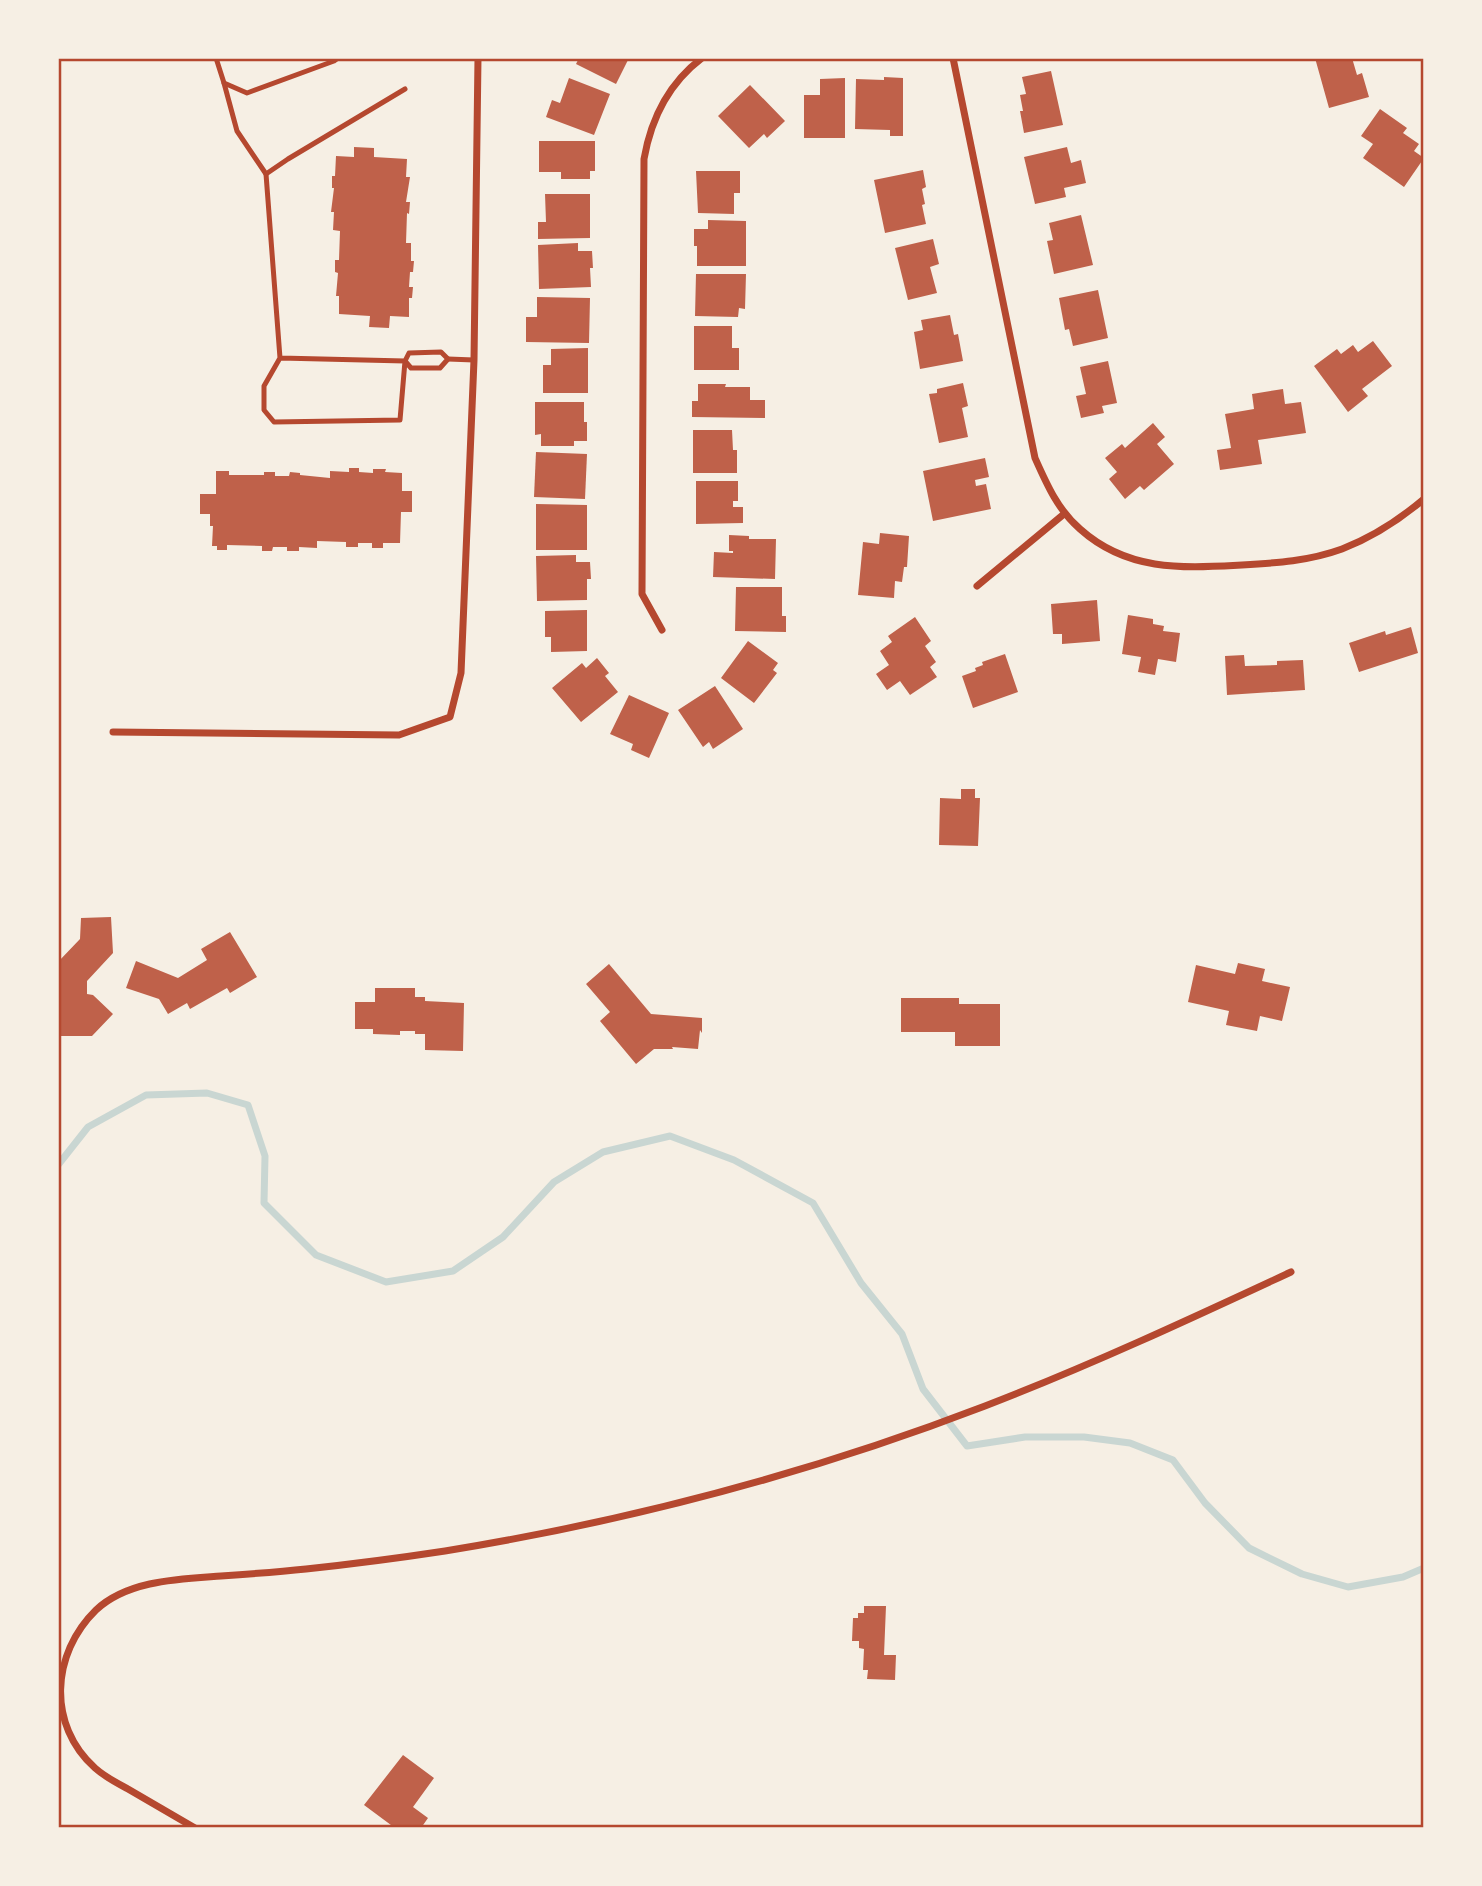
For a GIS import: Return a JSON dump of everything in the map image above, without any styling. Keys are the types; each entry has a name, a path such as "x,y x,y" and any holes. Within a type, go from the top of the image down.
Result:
{"street":[{"path":"113,732 399,735 450,717 461,673 474,359 478,58"},
{"path":"662,630 642,594 644,159 648,138 659,109 677,82 702,58"},
{"path":"953,58 1035,458 1051,494 1064,514 1087,535 1123,556 1163,566 1208,567 1283,563 1322,555 1381,531 1424,499"},
{"path":"977,586 1064,514"},
{"path":"195,1828 102,1774 74,1743 63,1713 60,1692 62,1671 72,1641 98,1608 115,1597 177,1579 307,1569 419,1555 550,1532 742,1486 981,1408 1115,1352 1291,1272"}],"lane":[{"path":"216,58 237,131 266,174 280,358 264,386 264,410 274,422 400,420 405,361 410,353 440,352 448,359 474,359"},
{"path":"223,83 247,93 338,58"},
{"path":"266,174 405,89"},
{"path":"280,358 405,361 411,368 440,368 448,359"}],"building":[{"path":"579,58 629,58 616,84 576,64"},
{"path":"1315,58 1352,58 1357,75 1362,73 1369,97 1329,108"},
{"path":"1051,71 1063,125 1024,133 1020,95 1026,94 1022,77"},
{"path":"884,77 903,78 903,136 890,136 890,130 855,129 856,79 884,80"},
{"path":"569,78 610,94 594,135 546,117 552,100 560,103"},
{"path":"845,78 845,138 804,138 804,95 820,95 820,79"},
{"path":"750,85 785,121 767,138 764,134 749,148 718,116"},
{"path":"1380,109 1407,128 1403,133 1419,144 1414,151 1424,158 1404,187 1363,158 1373,144 1361,136"},
{"path":"539,141 595,141 595,171 590,171 590,179 561,179 561,172 539,172"},
{"path":"354,147 374,148 374,157 407,159 406,177 410,177 406,202 410,202 406,243 411,243 411,261 414,261 409,287 413,287 412,298 409,298 409,317 390,316 389,328 369,327 370,316 339,314 335,260 339,260 340,231 333,230 332,176 335,176 336,156 354,157"},
{"path":"1067,147 1071,163 1081,160 1086,183 1064,188 1066,197 1035,204 1024,157"},
{"path":"923,170 926,187 922,189 925,204 922,205 926,224 885,233 874,180"},
{"path":"696,171 740,171 740,193 734,193 734,214 698,213"},
{"path":"545,194 590,194 590,238 538,239 538,222 546,222"},
{"path":"1081,215 1093,265 1054,274 1047,241 1053,240 1049,223"},
{"path":"708,220 746,221 746,266 697,266 694,229 708,229"},
{"path":"933,239 939,264 930,267 937,293 908,300 895,248"},
{"path":"578,243 578,251 592,251 591,287 539,289 538,245"},
{"path":"696,274 746,274 745,309 739,308 738,317 695,316"},
{"path":"1098,290 1108,338 1073,346 1069,329 1065,330 1059,298"},
{"path":"537,297 590,298 589,343 526,342 526,317 537,317"},
{"path":"950,315 954,335 958,334 963,361 920,369 914,332 923,330 921,320"},
{"path":"694,326 732,326 732,348 739,348 739,370 694,370"},
{"path":"1373,341 1392,366 1362,389 1368,396 1348,412 1314,366 1337,349 1341,354 1353,345 1358,352"},
{"path":"588,348 588,393 543,393 543,365 551,365 551,349"},
{"path":"1108,361 1117,403 1102,406 1104,413 1081,418 1076,396 1086,394 1080,367"},
{"path":"963,383 968,406 962,408 968,437 939,443 929,394 937,393 937,389"},
{"path":"698,384 750,387 750,400 765,400 765,418 692,417 692,401 698,401"},
{"path":"1283,389 1285,404 1301,402 1306,433 1258,440 1262,464 1220,470 1217,450 1231,448 1225,414 1254,409 1252,394"},
{"path":"535,402 584,402 587,441 574,441 574,446 541,446 541,434 535,435"},
{"path":"1153,423 1165,437 1157,444 1174,464 1144,490 1140,486 1125,499 1109,479 1117,472 1105,458 1122,444 1125,448"},
{"path":"693,430 732,430 733,450 737,450 737,473 693,473"},
{"path":"536,452 587,454 585,499 534,497"},
{"path":"985,458 989,477 975,480 976,486 986,484 991,509 933,521 923,471"},
{"path":"349,468 359,468 359,472 373,473 373,469 386,469 385,472 402,473 402,491 412,491 412,512 401,512 400,543 383,543 383,548 372,548 372,543 358,543 358,547 346,547 346,542 317,541 317,548 299,547 299,551 287,551 287,547 273,547 272,551 262,551 262,546 227,545 227,550 217,550 217,546 212,546 213,526 210,526 210,514 200,514 200,494 216,494 216,471 229,471 229,475 264,475 264,472 275,472 275,476 289,476 290,472 330,478 330,471 349,472"},
{"path":"696,481 738,481 738,501 733,501 733,507 743,507 743,523 696,524"},
{"path":"536,504 587,505 587,550 536,550"},
{"path":"880,533 909,536 907,567 904,567 902,582 895,581 894,598 858,595 863,542 879,544"},
{"path":"729,535 749,536 749,539 776,539 775,579 713,577 714,552 733,553 729,551"},
{"path":"576,555 576,562 590,562 591,579 587,579 587,600 537,601 536,556"},
{"path":"736,587 782,587 782,616 786,616 786,632 735,631"},
{"path":"1097,600 1100,641 1062,644 1062,634 1053,634 1051,604"},
{"path":"587,610 587,651 551,652 551,637 545,637 545,611"},
{"path":"1128,615 1153,619 1153,624 1164,626 1163,631 1180,633 1176,662 1158,659 1155,675 1138,672 1141,657 1122,654"},
{"path":"915,617 931,641 925,646 936,662 930,667 937,677 910,695 900,681 887,690 876,674 889,665 880,651 892,642 888,636"},
{"path":"1411,627 1418,653 1359,672 1349,643 1385,631 1386,635"},
{"path":"748,641 778,663 773,670 777,673 754,703 721,678"},
{"path":"1005,654 1018,692 973,708 962,676 976,671 975,668 983,665 982,662"},
{"path":"1244,655 1245,666 1277,665 1277,661 1303,660 1305,690 1227,695 1225,656"},
{"path":"597,658 609,673 605,676 618,692 581,722 552,688 582,663 586,668"},
{"path":"715,686 743,729 713,749 709,742 703,747 678,710"},
{"path":"629,695 669,713 649,758 631,750 633,744 610,734"},
{"path":"961,789 975,789 975,798 980,798 978,846 939,845 940,798 961,799"},
{"path":"111,917 113,953 87,981 87,994 93,995 113,1014 92,1036 58,1036 58,962 80,939 81,918"},
{"path":"230,932 257,977 230,993 227,988 190,1009 187,1003 168,1014 159,999 126,988 136,961 178,978 207,960 201,949"},
{"path":"1238,963 1265,969 1262,981 1290,987 1282,1021 1260,1016 1257,1031 1226,1025 1229,1011 1188,1002 1196,965 1235,974"},
{"path":"609,964 651,1014 702,1018 698,1049 654,1049 636,1064 600,1021 610,1012 586,984"},
{"path":"375,988 415,988 415,997 425,997 425,1001 464,1003 463,1051 425,1050 425,1034 415,1034 415,1031 400,1031 400,1035 373,1034 373,1029 355,1029 355,1002 375,1002"},
{"path":"901,998 959,998 959,1004 1000,1004 1000,1046 955,1046 955,1032 901,1032"},
{"path":"864,1606 886,1606 884,1655 896,1655 895,1680 867,1679 868,1670 863,1670 864,1649 859,1648 859,1641 852,1641 853,1618 858,1618 858,1613 864,1613"},
{"path":"403,1755 434,1778 413,1807 428,1818 421,1828 395,1828 364,1805"}],"waterway":[{"path":"58,1165 88,1127 146,1095 207,1093 248,1105 265,1156 264,1203 316,1255 386,1282 453,1271 503,1237 554,1182 603,1152 670,1136 734,1160 813,1203 861,1283 902,1334 923,1389 967,1446 1025,1437 1084,1437 1130,1443 1173,1460 1205,1503 1249,1548 1302,1574 1348,1587 1403,1577 1424,1568"}]}
